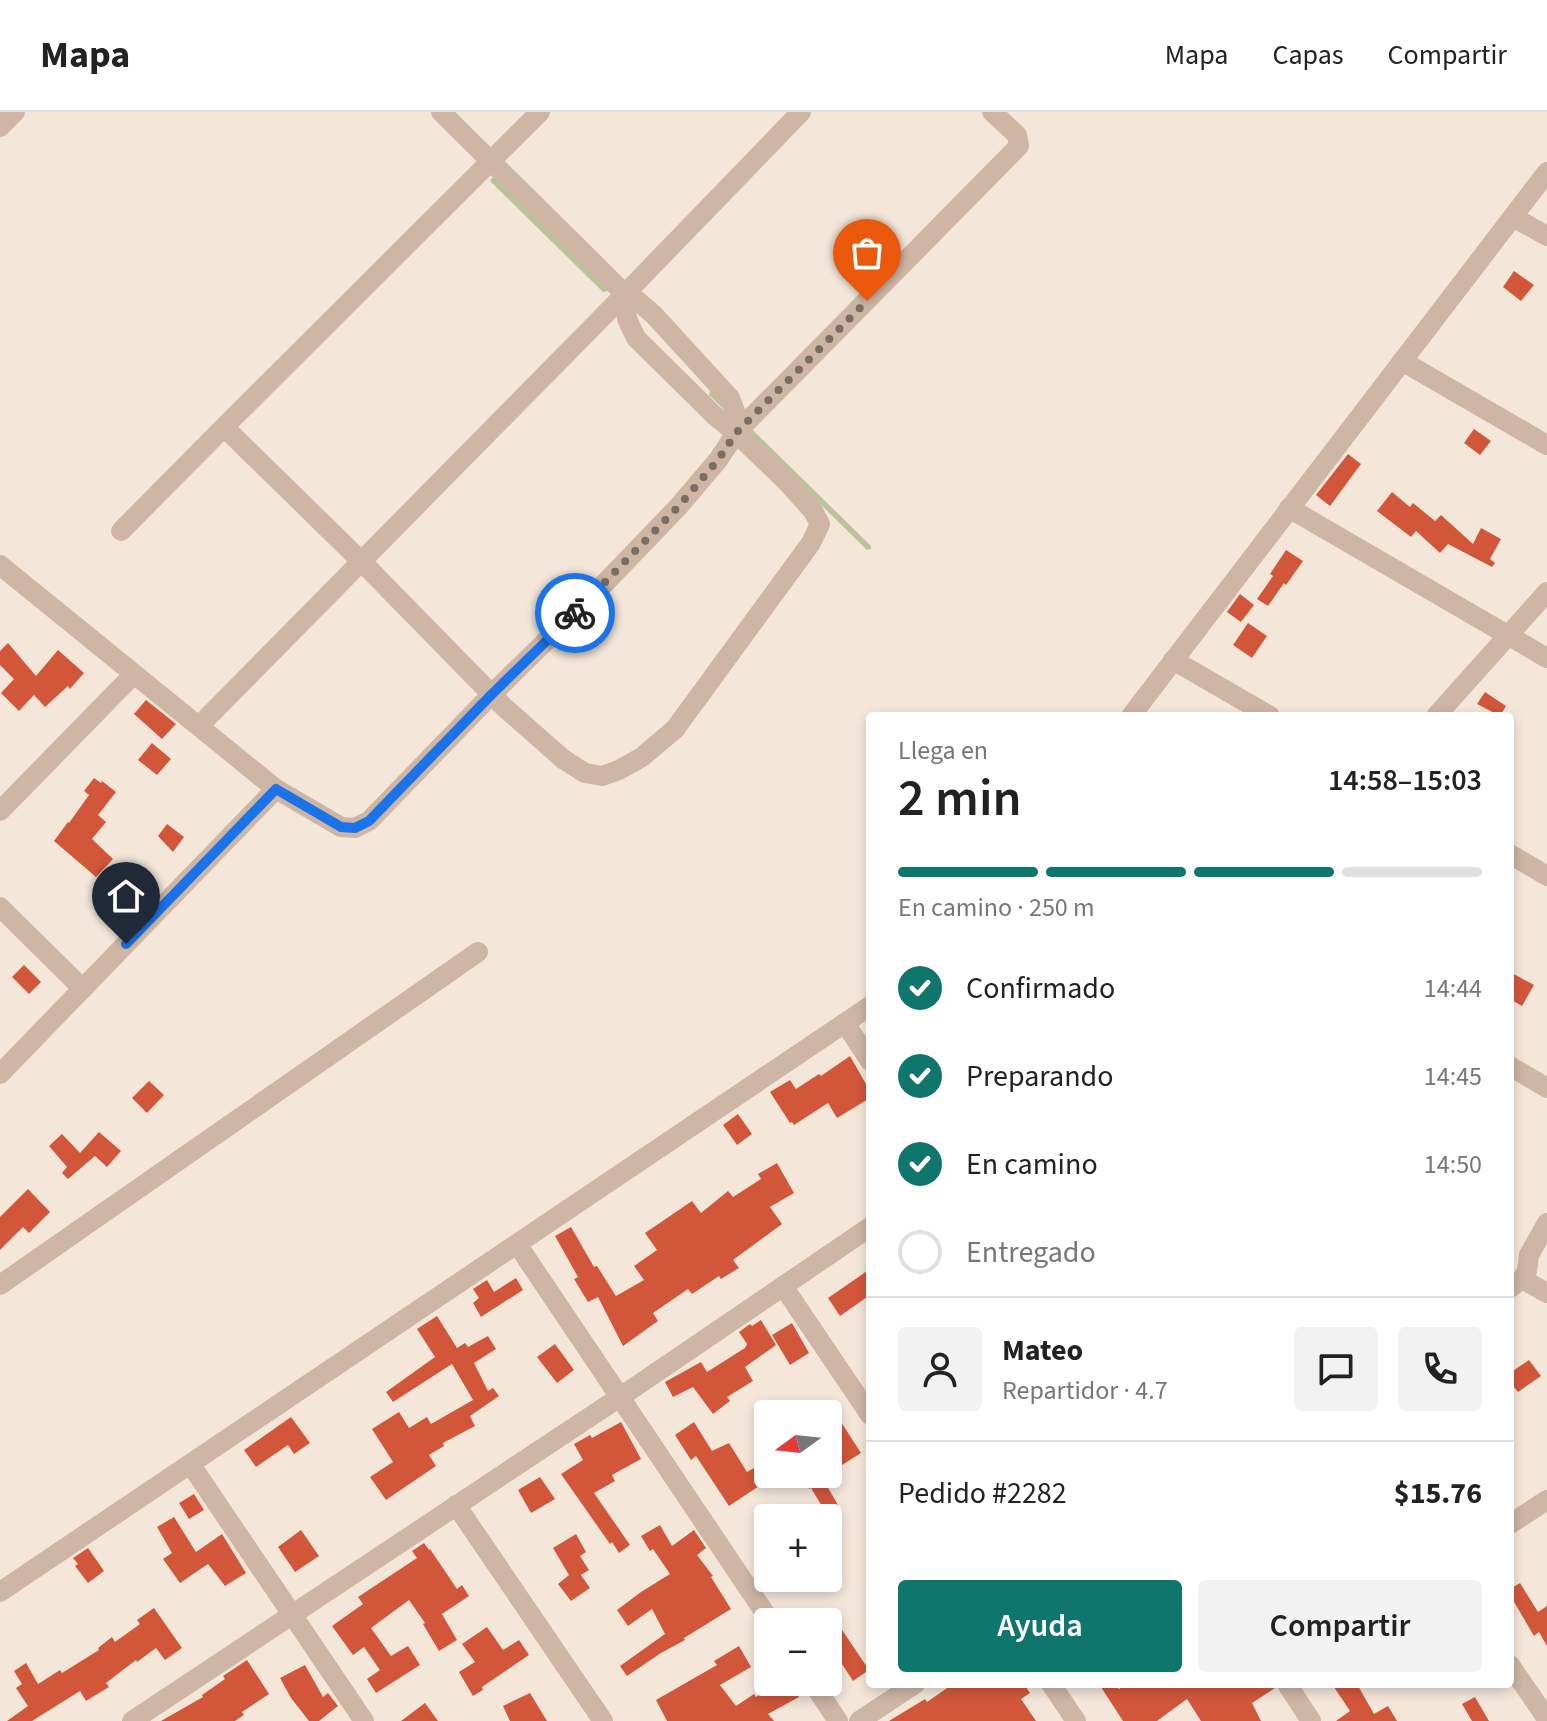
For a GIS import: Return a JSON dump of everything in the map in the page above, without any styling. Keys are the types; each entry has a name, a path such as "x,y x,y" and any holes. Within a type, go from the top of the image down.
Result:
{"street":[{"path":"0,127 15,112"},
{"path":"441,112 625,294 654,315 730,398 737,416 736,433"},
{"path":"121,531 540,112"},
{"path":"199,726 801,112"},
{"path":"0,565 276,789 341,827 355,828 369,821 604,584 679,506 718,460 736,433 1019,146 1017,135 992,112"},
{"path":"1134,712 1547,172"},
{"path":"1513,217 1547,236"},
{"path":"224,427 539,739 585,773 602,776 642,757 675,729 811,543 820,524 813,511 787,482 636,338 627,319 625,294"},
{"path":"1402,361 1547,445"},
{"path":"1289,508 1547,658"},
{"path":"1440,712 1547,592"},
{"path":"1173,660 1263,712"},
{"path":"0,811 134,674"},
{"path":"0,1074 276,789"},
{"path":"1514,856 1547,876"},
{"path":"0,907 83,989"},
{"path":"0,1285 478,952"},
{"path":"0,1592 866,1009"},
{"path":"845,1023 866,1055"},
{"path":"1514,1068 1547,1088"},
{"path":"1519,1279 1547,1223"},
{"path":"132,1721 866,1230"},
{"path":"517,1244 762,1608"},
{"path":"1519,1279 1547,1264"},
{"path":"1519,1279 1547,1293"},
{"path":"783,1286 866,1409"},
{"path":"191,1465 364,1721"},
{"path":"1514,1521 1547,1500"},
{"path":"456,1505 603,1721"},
{"path":"1514,1671 1547,1719"},
{"path":"859,1721 909,1688"},
{"path":"1054,1688 1076,1721"},
{"path":"1290,1688 1311,1721"},
{"path":"821,1696 838,1721"}],"green space":[{"path":"492,178 607,291 603,292 490,181"},
{"path":"710,391 871,549 867,550 709,395"}],"building":[{"path":"1514,271 1534,285 1521,301 1503,287"},
{"path":"1474,429 1491,441 1480,455 1464,443"},
{"path":"1348,454 1361,464 1330,506 1316,495"},
{"path":"1392,492 1410,507 1413,503 1435,521 1441,515 1473,544 1481,528 1501,539 1490,559 1495,563 1492,567 1448,544 1440,553 1416,531 1411,537 1377,511"},
{"path":"1286,550 1303,561 1268,606 1257,599"},
{"path":"1240,594 1254,605 1241,622 1227,612"},
{"path":"1248,623 1267,636 1252,658 1233,645"},
{"path":"8,643 36,676 58,650 84,673 70,689 68,686 45,707 34,695 19,711 1,693 14,679 0,665 0,651"},
{"path":"1485,692 1506,706 1502,712 1492,712 1477,704"},
{"path":"146,700 176,724 162,739 134,714"},
{"path":"152,743 171,759 157,775 138,760"},
{"path":"94,778 116,792 98,815 106,822 92,839 113,859 96,877 54,841 89,795 84,791"},
{"path":"167,824 184,837 173,852 158,836"},
{"path":"24,965 41,982 29,994 12,977"},
{"path":"1514,974 1534,985 1522,1006 1514,1001"},
{"path":"850,1056 866,1084 866,1100 837,1118 828,1103 794,1125 790,1123 770,1092 790,1080 796,1089 819,1074 821,1076"},
{"path":"149,1081 164,1095 147,1113 132,1098"},
{"path":"738,1114 752,1134 737,1145 723,1125"},
{"path":"99,1132 121,1151 107,1167 95,1156 68,1179 62,1173 67,1167 49,1146 62,1134 80,1153"},
{"path":"777,1163 794,1193 770,1207 782,1224 733,1260 739,1268 721,1279 719,1276 692,1294 688,1289 653,1313 658,1321 623,1346 598,1297 588,1302 555,1236 571,1227 594,1267 597,1266 616,1296 644,1280 634,1266 657,1250 645,1233 692,1201 701,1213 728,1191 733,1197 761,1179 758,1174"},
{"path":"28,1189 50,1212 29,1233 23,1227 0,1250 0,1217"},
{"path":"866,1272 866,1298 840,1316 828,1298"},
{"path":"516,1278 523,1290 481,1317 473,1303 479,1298 473,1289 487,1280 494,1292"},
{"path":"437,1316 457,1348 465,1343 468,1347 488,1336 496,1349 474,1363 488,1391 493,1388 499,1396 470,1416 475,1426 443,1443 444,1446 429,1455 436,1466 386,1500 370,1477 393,1462 372,1429 399,1412 409,1428 427,1417 431,1424 473,1400 452,1364 393,1402 386,1392 435,1357 417,1329"},
{"path":"761,1320 776,1345 745,1367 753,1381 727,1397 730,1401 713,1414 693,1387 673,1397 665,1382 701,1362 707,1372 745,1348 747,1344 739,1332"},
{"path":"792,1323 809,1353 790,1365 772,1335"},
{"path":"555,1344 574,1370 557,1383 537,1357"},
{"path":"1529,1360 1541,1376 1518,1392 1514,1387 1514,1370"},
{"path":"291,1417 310,1443 294,1454 288,1445 256,1467 244,1450"},
{"path":"621,1422 641,1459 612,1475 615,1481 594,1493 630,1545 619,1553 561,1474 583,1460 574,1444"},
{"path":"694,1422 712,1451 729,1443 747,1472 754,1468 756,1488 729,1506 696,1456 691,1460 675,1435"},
{"path":"842,1424 861,1453 842,1465"},
{"path":"540,1477 555,1499 531,1513 518,1490"},
{"path":"811,1488 828,1488 837,1504 821,1504"},
{"path":"194,1494 204,1510 189,1519 179,1503"},
{"path":"174,1517 196,1552 222,1534 246,1573 225,1586 208,1564 180,1583 163,1559 172,1553 157,1527"},
{"path":"660,1525 672,1546 694,1530 706,1548 697,1555 731,1609 627,1676 620,1666 665,1634 652,1609 628,1626 617,1610 670,1574 641,1536"},
{"path":"301,1530 319,1556 295,1572 278,1547"},
{"path":"576,1534 586,1552 580,1556 589,1570 581,1575 590,1588 571,1601 558,1584 569,1575 553,1548"},
{"path":"424,1543 457,1589 462,1585 469,1596 442,1614 457,1640 439,1651 409,1600 371,1628 391,1656 408,1646 420,1665 376,1693 367,1679 380,1670 364,1647 353,1655 332,1626 363,1604 358,1597 417,1558 412,1551"},
{"path":"88,1548 104,1571 88,1583 75,1566 78,1564 73,1558"},
{"path":"1520,1583 1538,1612 1547,1606 1547,1646 1539,1632 1534,1636 1514,1602 1514,1587"},
{"path":"154,1608 182,1648 165,1660 156,1648 106,1683 109,1687 86,1701 80,1691 32,1721 7,1721 28,1706 16,1688 22,1684 14,1671 26,1663 38,1684 99,1650 112,1637 115,1642 140,1624 137,1620"},
{"path":"487,1627 503,1650 519,1640 529,1655 473,1696 459,1672 475,1662 462,1644"},
{"path":"842,1630 866,1666 866,1672 853,1681 842,1664"},
{"path":"739,1646 751,1667 720,1685 736,1706 754,1694 756,1697 799,1697 768,1714 774,1721 667,1721 656,1700 717,1665 714,1661"},
{"path":"247,1660 269,1694 242,1712 244,1715 235,1721 161,1721 203,1697 225,1679 223,1676"},
{"path":"305,1665 323,1697 328,1693 338,1706 319,1721 309,1721 280,1678"},
{"path":"947,1688 1027,1688 1030,1693 1021,1699 1036,1721 889,1721 925,1699 927,1702"},
{"path":"1102,1688 1275,1688 1252,1703 1261,1721 1201,1721 1187,1699 1157,1721 1123,1721"},
{"path":"1335,1688 1359,1688 1374,1714 1388,1706 1397,1721 1336,1721 1350,1711"},
{"path":"530,1693 547,1721 510,1721 503,1706"},
{"path":"1475,1697 1489,1721 1472,1721 1462,1704"},
{"path":"425,1703 438,1721 401,1721"}],"way so far":[{"path":"575,613 679,506 718,460 736,433 867,301"}],"route":[{"path":"126,944 276,789 341,827 355,828 369,821 575,613"}]}
